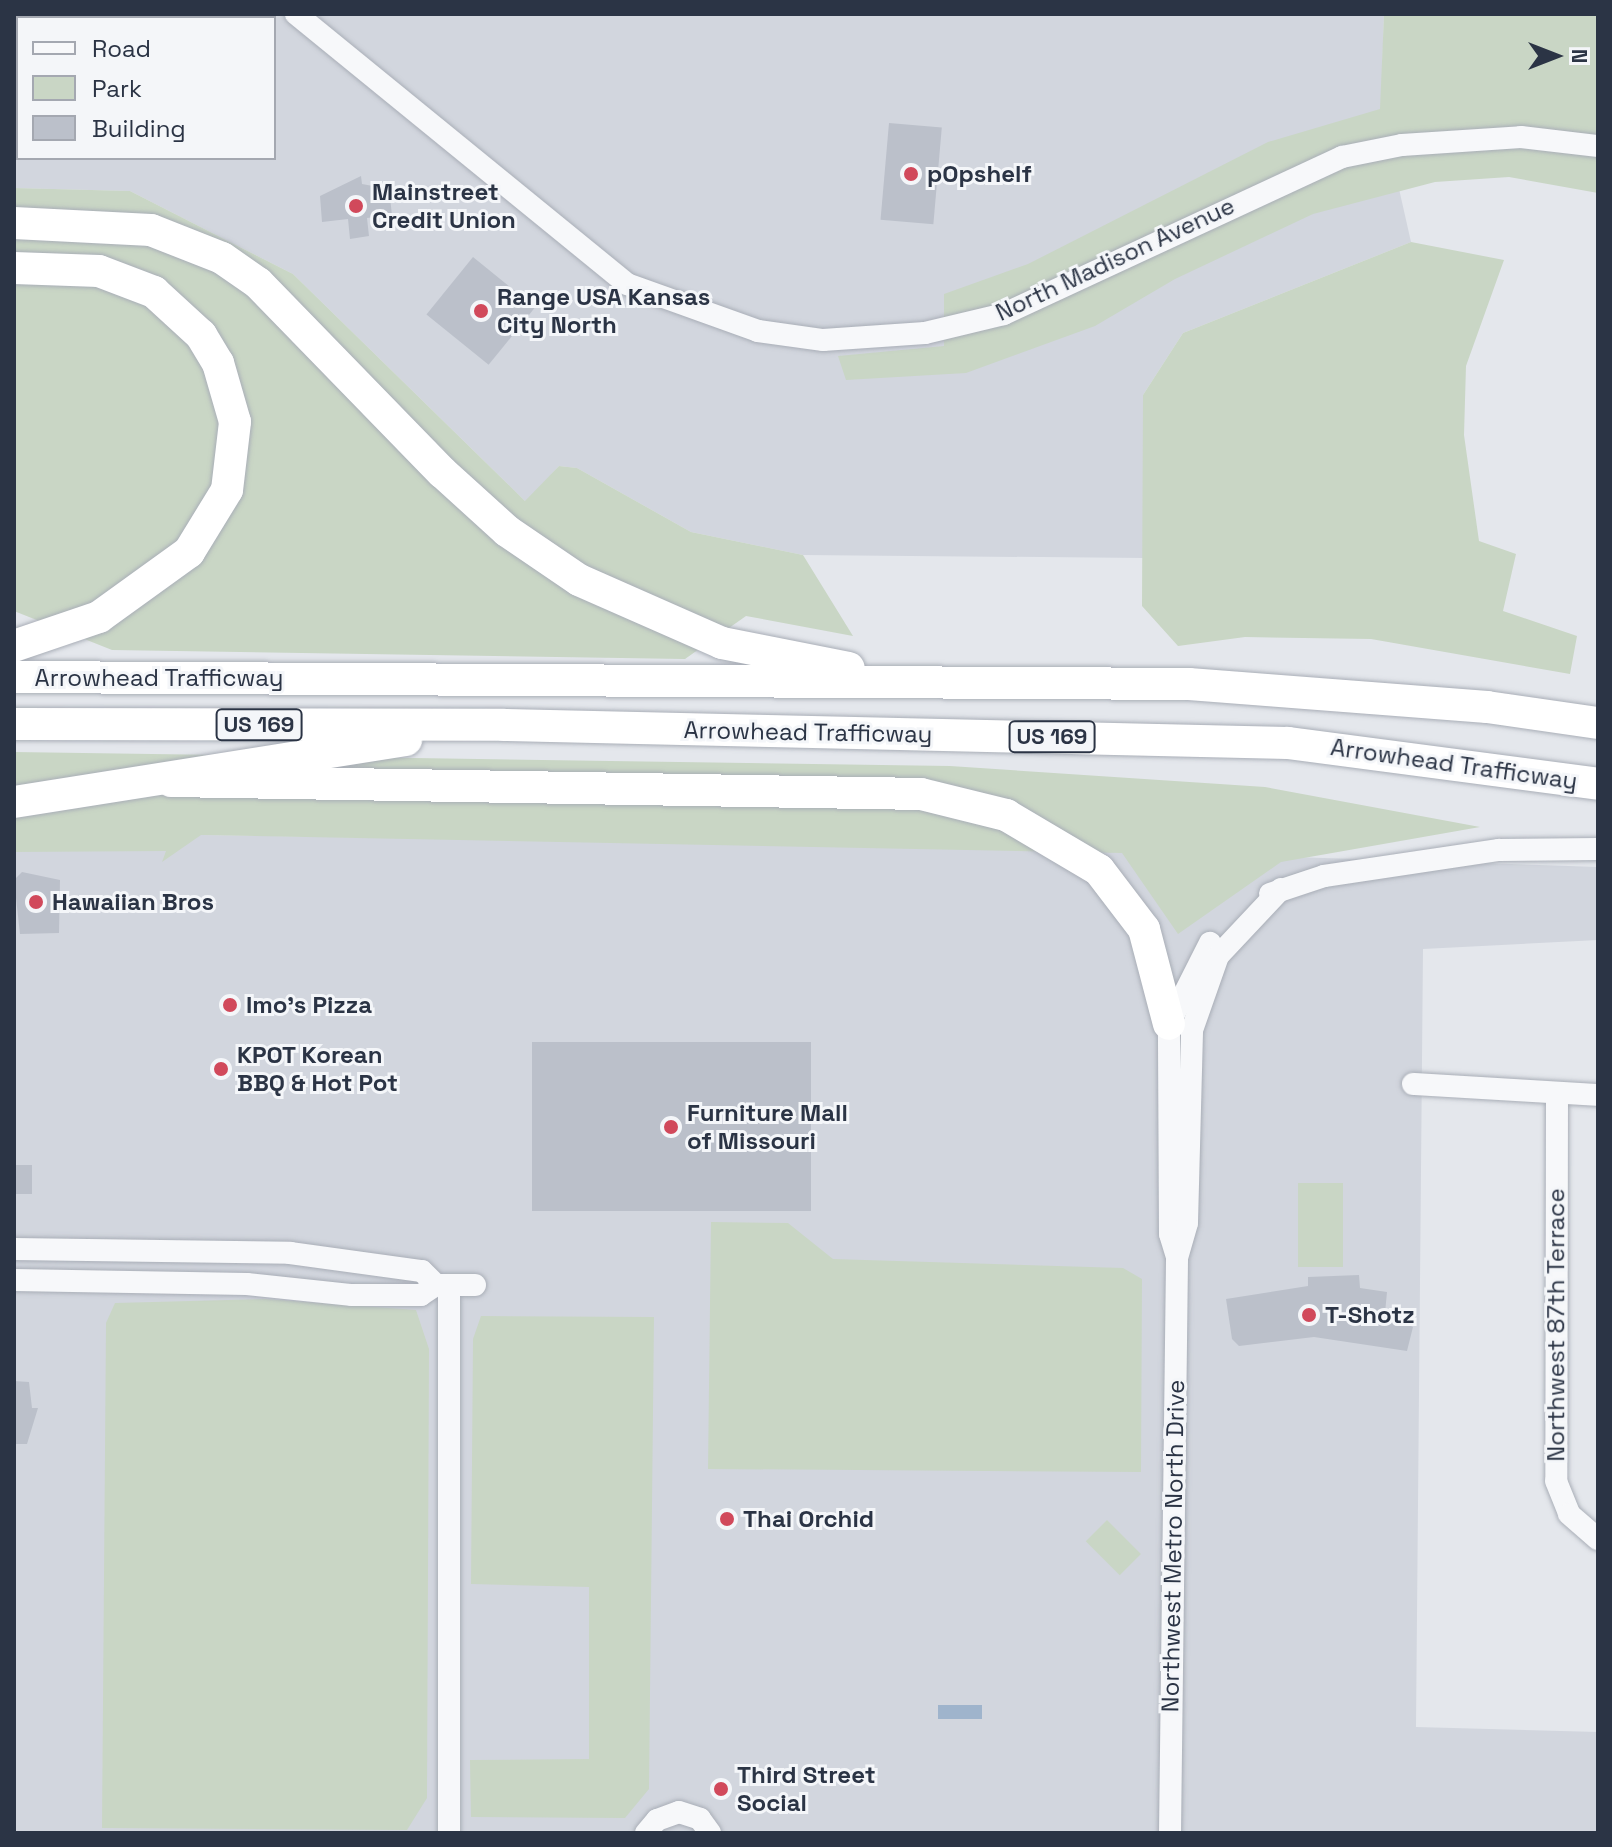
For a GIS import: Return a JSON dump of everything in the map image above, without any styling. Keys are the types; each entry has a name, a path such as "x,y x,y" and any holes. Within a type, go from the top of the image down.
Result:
{"highway":[{"path":"14,223 151,230 222,258 258,283 453,482 579,580 722,643 926,683"},
{"path":"14,268 99,271 154,292 201,335 218,363 235,422 227,490 189,552 99,617 14,646"},
{"name":"Arrowhead Trafficway","path":"14,677 1189,684 1487,707 1598,723"},
{"name":"Arrowhead Trafficway","path":"14,724 504,725 1288,743 1598,784"},
{"path":"14,802 171,781 504,725"},
{"path":"171,781 874,788 949,801 1006,815 1071,847 1127,898 1160,966 1180,1027"}],"street":[{"name":"North Madison Avenue","path":"296,14 627,284 758,331 823,340 925,333 1004,314 1342,157 1402,145 1521,137 1598,146"},
{"path":"1180,1027 1210,942 1252,903 1281,889 1499,850 1598,849"},
{"name":"Northwest Metro North Drive","path":"1170,1833 1177,1258 1170,1234 1180,1027"},
{"path":"1413,1084 1598,1095"},
{"name":"Northwest 87th Terrace","path":"1557,1093 1556,1481 1569,1514 1598,1539"},
{"path":"14,1249 290,1253 422,1271 443,1285"},
{"path":"14,1280 421,1295 443,1285 475,1285"},
{"path":"443,1285 449,1833"},
{"path":"646,1833 657,1820 679,1812 700,1819 710,1833"}],"shaded area":[{"path":"14,14 1384,14 1381,109 1411,242 1183,333 1143,395 1145,558 803,555 691,532 577,468 559,466 526,502 293,274 130,191 14,188"},
{"path":"200,835 992,847 1598,867 1598,940 1423,949 1416,1727 1598,1732 1598,1833 14,1833 14,850"}],"green space":[{"path":"1384,14 1598,14 1598,193 1509,177 1435,182 1313,214 1175,279 1095,326 966,373 846,380 838,356 944,346 944,294 1028,264 1268,142 1380,109"},
{"path":"14,188 130,191 293,274 525,501 559,466 577,468 691,532 803,555 853,636 746,616 685,659 112,650 14,611"},
{"path":"1411,242 1504,260 1466,366 1464,435 1479,541 1516,554 1503,611 1577,636 1570,674 1371,639 1245,637 1178,646 1142,606 1143,395 1183,333"},
{"path":"14,752 950,766 1265,787 1480,827 1281,862 1178,934 1122,853 201,835 162,862 166,851 14,852"},
{"path":"1298,1183 1343,1183 1343,1267 1298,1267"},
{"path":"711,1222 788,1223 833,1259 1123,1268 1142,1279 1141,1472 708,1469"},
{"path":"266,1299 416,1310 429,1349 427,1798 407,1830 102,1828 106,1323 115,1303"},
{"path":"481,1316 654,1317 649,1789 625,1818 471,1817 470,1760 589,1759 589,1587 471,1584 473,1339"},
{"path":"1107,1520 1141,1554 1120,1575 1086,1541"}],"water":[{"path":"938,1705 982,1705 982,1719 938,1719"}],"building":[{"name":"pOpshelf","path":"889,123 942,128 933,224 881,220"},
{"name":"Mainstreet Credit Union","path":"361,176 362,184 389,189 392,215 367,218 369,236 350,239 348,219 322,222 320,196"},
{"name":"Range USA Kansas City North","path":"473,257 535,307 489,365 426,315"},
{"name":"Hawaiian Bros","path":"22,872 60,880 59,933 20,934 14,880"},
{"name":"Furniture Mall of Missouri","path":"532,1042 811,1042 811,1211 532,1211"},
{"path":"14,1165 32,1165 32,1194 14,1194"},
{"name":"T-Shotz","path":"1359,1275 1360,1288 1387,1292 1385,1313 1413,1327 1407,1351 1314,1337 1239,1346 1232,1339 1226,1299 1308,1286 1308,1277"},
{"path":"14,1381 29,1382 32,1408 38,1408 27,1444 14,1444"}],"place":[{"name":"pOpshelf","path":"911,174"},
{"name":"Mainstreet Credit Union","path":"356,206"},
{"name":"Range USA Kansas City North","path":"481,311"},
{"name":"Hawaiian Bros","path":"36,902"},
{"name":"Imo's Pizza","path":"230,1005"},
{"name":"KPOT Korean BBQ & Hot Pot","path":"221,1069"},
{"name":"Furniture Mall of Missouri","path":"671,1127"},
{"name":"T-Shotz","path":"1309,1315"},
{"name":"Thai Orchid","path":"727,1519"},
{"name":"Third Street Social","path":"721,1789"}]}
